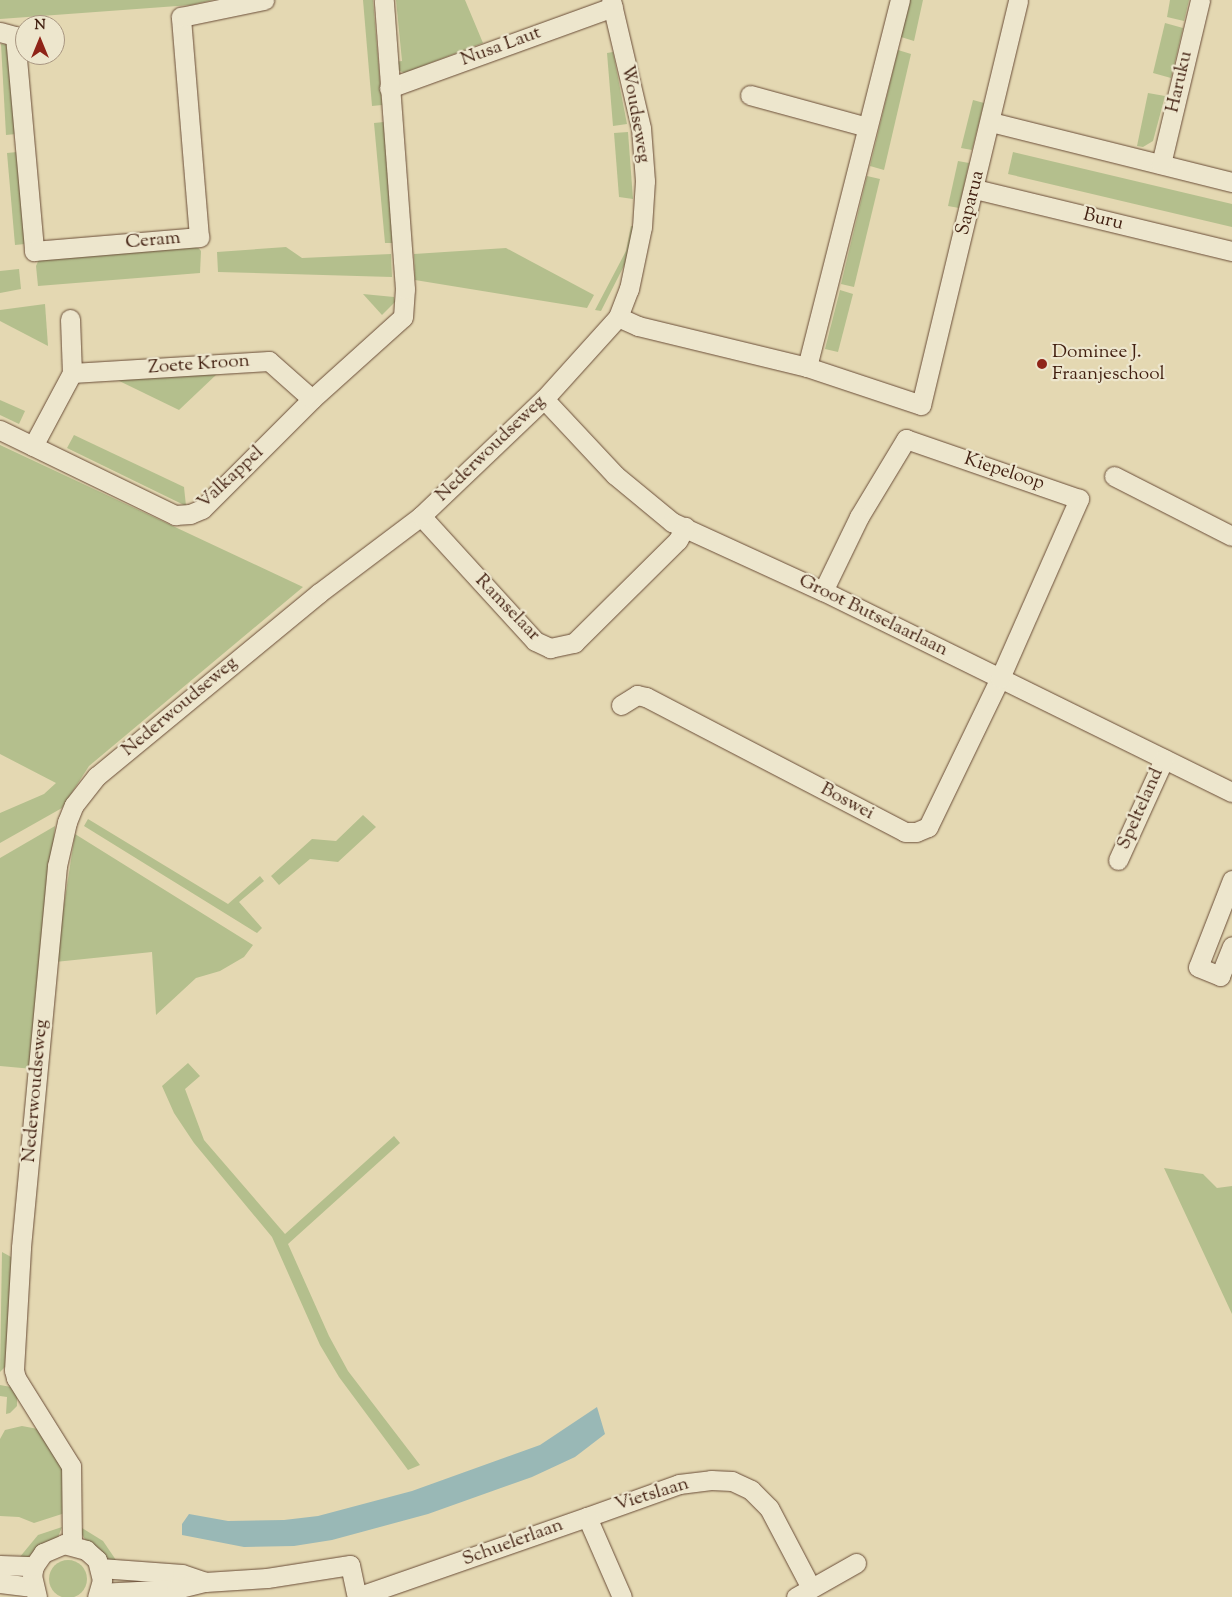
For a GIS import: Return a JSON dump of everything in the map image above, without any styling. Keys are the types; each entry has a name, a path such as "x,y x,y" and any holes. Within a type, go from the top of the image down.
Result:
{"street":[{"name":"Ceram","path":"0,32 15,36 34,251 200,237 181,17 264,0"},
{"path":"384,0 389,88"},
{"path":"618,317 652,330 807,367 866,127 900,0"},
{"name":"Saparua","path":"807,367 921,405 975,189 1018,0"},
{"name":"Haruku","path":"1161,164 1200,0"},
{"name":"Nusa Laut","path":"389,88 612,4"},
{"name":"Woudseweg","path":"612,4 641,128 645,181 642,227 628,289 618,317"},
{"name":"Valkappel","path":"0,430 176,515 190,514 202,508 312,399 403,317 405,289 389,88"},
{"path":"750,95 866,127"},
{"path":"991,122 1232,182"},
{"name":"Buru","path":"975,189 1232,251"},
{"name":"Nederwoudseweg","path":"72,1544 71,1466 16,1378 14,1370 22,1238 57,866 67,822 74,805 97,776 319,593 422,516 544,399 618,317"},
{"path":"33,446 72,373 70,319"},
{"name":"Zoete Kroon","path":"72,373 270,361 312,399"},
{"name":"Groot Butselaarlaan","path":"544,399 615,475 672,522 824,591 1232,792"},
{"name":"Kiepeloop","path":"824,591 859,517 906,439 1079,499 1000,678"},
{"path":"1114,476 1232,536"},
{"name":"Ramselaar","path":"422,516 534,641 550,648 574,644 678,540 685,528"},
{"name":"Boswei","path":"621,705 637,695 646,696 905,832 916,832 928,827 1000,678"},
{"name":"Spelteland","path":"1118,860 1164,759"},
{"path":"1232,880 1198,967 1220,976 1232,946"},
{"name":"Vietslaan","path":"587,1517 679,1484 711,1480 732,1482 751,1490 769,1508 803,1592"},
{"name":"Schuelerlaan","path":"357,1597 587,1517 622,1597"},
{"path":"0,1583 35,1592 34,1566 50,1549 72,1544 92,1554 100,1568 98,1595 176,1589 205,1582 266,1578 350,1565 357,1597"},
{"path":"803,1592 856,1563"},
{"path":"0,1565 34,1566"},
{"path":"100,1568 182,1574 205,1582"}],"green space":[{"path":"0,0 213,0 191,5 55,15 15,15 15,18 0,19"},
{"path":"363,0 373,0 382,105 372,106"},
{"path":"396,0 465,0 483,43 404,73 398,70 395,62 402,61"},
{"path":"909,0 923,0 914,41 901,37"},
{"path":"1170,0 1189,0 1184,21 1167,17"},
{"path":"1165,23 1183,28 1171,78 1153,73"},
{"path":"1,44 9,45 16,134 6,135"},
{"path":"898,50 911,54 884,170 870,166"},
{"path":"613,52 627,124 613,126 607,53"},
{"path":"1148,93 1165,96 1153,141 1143,147 1137,146"},
{"path":"973,100 984,103 972,150 961,148"},
{"path":"384,122 394,243 385,243 374,123"},
{"path":"628,132 633,199 619,197 614,133"},
{"path":"17,152 25,244 15,245 7,153"},
{"path":"1013,152 1232,204 1232,227 1008,174"},
{"path":"958,161 969,163 959,208 948,206"},
{"path":"867,176 880,179 854,287 841,284"},
{"path":"631,226 635,227 631,252 601,311 595,310 626,251"},
{"path":"195,244 201,251 200,273 38,286 36,266 39,259"},
{"path":"286,247 302,258 391,254 392,277 218,272 217,252"},
{"path":"506,248 594,295 587,308 415,280 414,254"},
{"path":"19,269 21,289 0,293 0,271"},
{"path":"840,290 853,294 838,352 825,349"},
{"path":"363,294 394,297 395,302 382,315"},
{"path":"45,304 48,346 0,321 0,310"},
{"path":"217,374 179,410 111,377"},
{"path":"0,400 25,411 19,424 0,415"},
{"path":"74,435 184,487 186,506 67,448"},
{"path":"0,445 303,587 89,766 62,808 0,843 0,813 44,794 56,783 0,754"},
{"path":"363,815 376,827 338,862 310,859 279,885 271,876 312,839 336,841"},
{"path":"88,819 228,904 260,876 264,881 239,902 262,928 257,933 84,826"},
{"path":"55,826 33,1069 0,1066 0,858"},
{"path":"75,834 253,945 244,957 220,971 196,978 156,1015 152,952 55,962"},
{"path":"188,1063 200,1076 185,1089 204,1140 285,1234 394,1136 400,1143 288,1244 329,1336 348,1371 420,1465 408,1470 339,1377 320,1345 272,1237 194,1143 174,1113 162,1086"},
{"path":"1164,1168 1203,1174 1217,1188 1232,1186 1232,1314"},
{"path":"2,1252 13,1258 5,1367 0,1372"},
{"path":"0,1385 11,1387 17,1396 17,1406 10,1413 6,1414 7,1397 0,1396"},
{"path":"22,1426 38,1429 63,1470 65,1513 34,1523 19,1517 0,1516 0,1439 5,1430"},
{"path":"62,1527 58,1537 28,1557 19,1558 38,1535"},
{"path":"82,1528 103,1541 118,1563 109,1562 86,1541 81,1533"},
{"path":"68,1560 82,1565 87,1579 82,1593 68,1598 54,1593 49,1579 54,1565"}],"water":[{"path":"597,1407 605,1434 575,1457 532,1477 428,1514 332,1540 294,1546 244,1547 182,1535 182,1524 189,1514 228,1521 284,1520 318,1516 412,1491 540,1445"}],"place":[{"name":"Dominee J. Fraanjeschool","path":"1042,364"}]}
